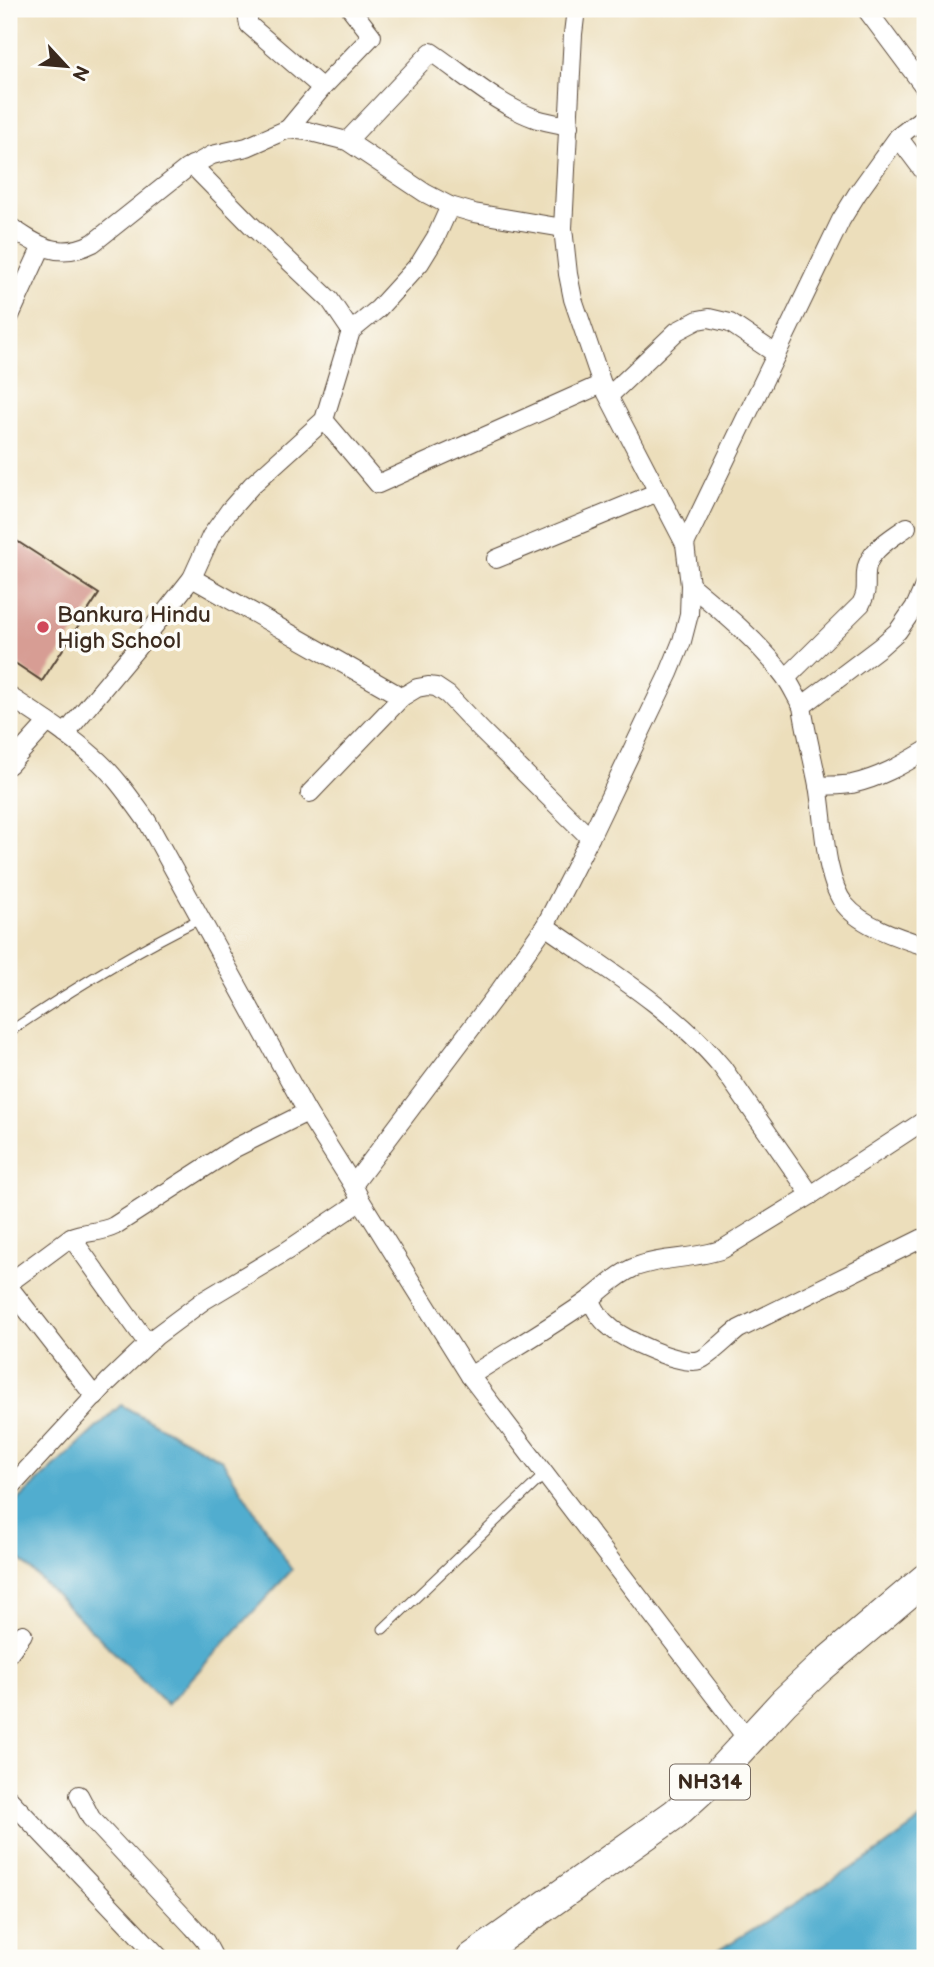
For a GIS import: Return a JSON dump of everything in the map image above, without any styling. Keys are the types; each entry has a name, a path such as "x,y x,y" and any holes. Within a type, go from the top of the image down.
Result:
{"highway":[{"name":"NH314","path":"472,1958 675,1814 709,1783 821,1667 925,1578"}],"street":[{"path":"252,9 247,14 249,25 322,88"},
{"path":"9,226 31,242 42,246 68,252 81,249 93,243 192,165 212,155 247,147 288,129 322,88 372,36 351,9"},
{"path":"9,1489 148,1345 203,1301 288,1250 357,1193 545,926 590,838 682,641 689,614 690,585 685,544 606,390 573,299 568,274 563,228 576,9"},
{"path":"866,9 925,88"},
{"path":"347,141 431,52 478,87 517,109 537,119 569,126"},
{"path":"685,544 841,220 898,137 925,116"},
{"path":"288,129 347,141 425,193 450,206 474,213 563,228"},
{"path":"898,137 925,173"},
{"path":"192,165 330,300 352,331"},
{"path":"65,734 192,578 211,536 229,511 252,485 324,420 352,331 378,309 420,263 450,206"},
{"path":"9,318 42,246"},
{"path":"324,420 379,484 606,390 677,331 698,320 709,318 730,323 776,354"},
{"path":"496,559 658,492"},
{"path":"786,678 861,604 867,589 866,570 869,560 880,547 907,527"},
{"path":"192,578 402,697"},
{"path":"802,706 898,631 916,605 925,584"},
{"path":"690,585 742,629 786,678 802,706 818,786 821,820 838,896 858,917 900,938 925,946"},
{"path":"310,793 402,697 417,688 436,687 448,695 590,838"},
{"path":"9,696 95,758 148,821 307,1112 470,1376 748,1740"},
{"path":"9,765 48,722"},
{"path":"818,786 850,784 871,779 925,751"},
{"path":"545,926 652,1002 707,1049 811,1195"},
{"path":"95,1397 9,1285 71,1237 114,1226 235,1148 307,1112"},
{"path":"470,1376 590,1299 612,1279 652,1262 710,1254 723,1249 925,1120"},
{"path":"71,1237 148,1345"},
{"path":"590,1299 602,1320 625,1338 649,1349 688,1361 702,1360 739,1329 925,1237"},
{"path":"9,1653 23,1634"},
{"path":"79,1795 91,1818 193,1927 214,1958"},
{"path":"9,1799 160,1958"}],"lane":[{"path":"9,1032 49,1004 146,945 202,918"},
{"path":"383,1629 545,1474"}],"water":[{"path":"121,1405 222,1460 292,1570 167,1705 13,1552 13,1505"},
{"path":"925,1817 925,1958 706,1958 870,1857"}],"building":[{"name":"Bankura Hindu High School","path":"9,536 99,594 42,681 9,659"}],"place":[{"name":"Bankura Hindu High School","path":"43,627"}]}
